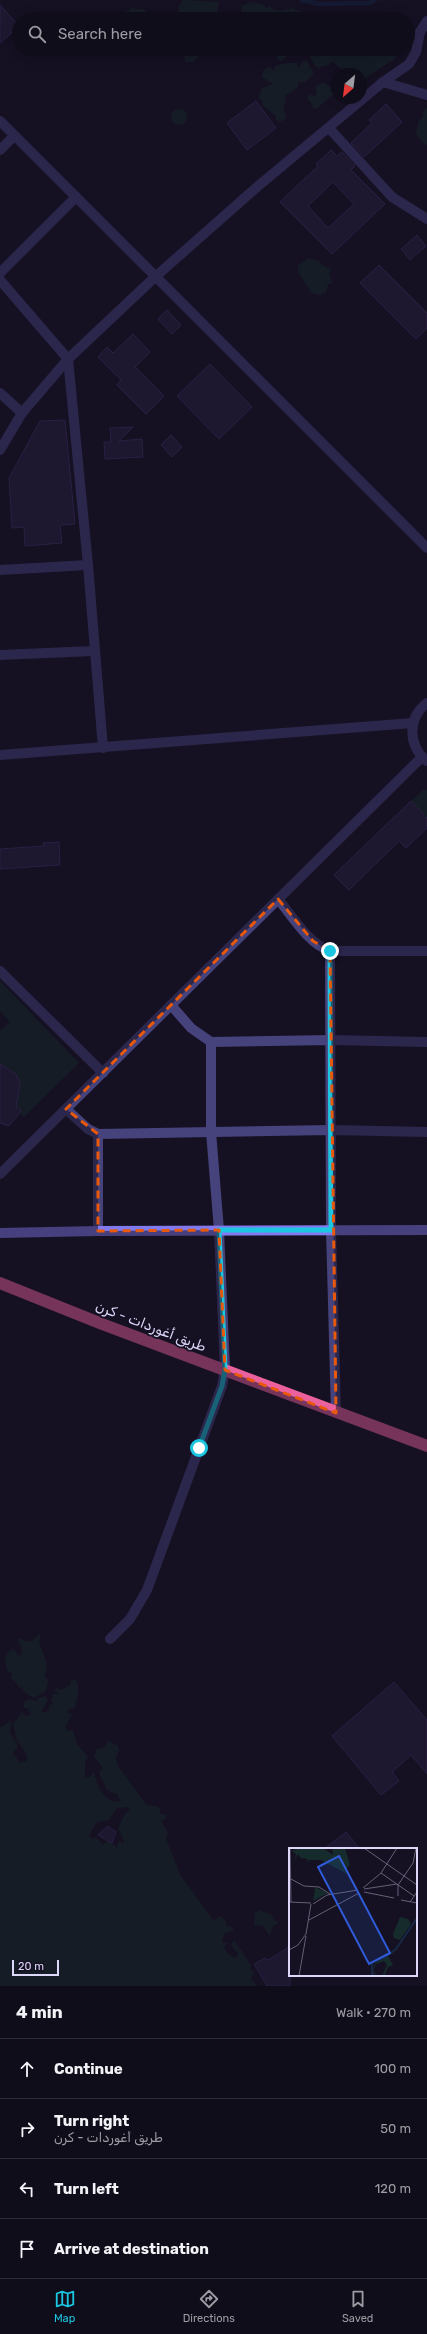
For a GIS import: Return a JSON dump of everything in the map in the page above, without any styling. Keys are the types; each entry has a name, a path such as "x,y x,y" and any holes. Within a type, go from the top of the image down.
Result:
{"highway":[{"name":"طريق أغوردات - كرن","path":"0,1283 336,1413 427,1446"}],"street":[{"path":"415,54 420,32 427,21"},
{"path":"0,450 22,414 68,359 155,277 257,187 383,82 409,64 414,56"},
{"path":"383,82 427,95"},
{"path":"0,121 427,548"},
{"path":"329,128 392,197 427,219"},
{"path":"0,150 14,136"},
{"path":"0,273 76,197"},
{"path":"0,280 68,359 88,565 103,748"},
{"path":"0,393 22,414"},
{"path":"0,570 88,565"},
{"path":"0,655 94,651"},
{"path":"0,1174 278,899 424,759 415,747 412,735 413,723 418,713 426,703"},
{"path":"0,755 413,723"},
{"path":"278,899 321,948 330,951 427,951"},
{"path":"330,951 331,1230 336,1413"},
{"path":"0,971 102,1072"},
{"path":"171,1005 191,1028 211,1042 331,1040 427,1042"},
{"path":"110,1639 130,1619 147,1590 222,1386 225,1370 219,1230 211,1132 211,1042"},
{"path":"66,1109 88,1129 98,1134 331,1130 427,1132"},
{"path":"98,1134 98,1231"},
{"path":"0,1233 219,1230 427,1230"}],"highlighted area":[{"path":"278,899 313,941 330,951 336,1413 225,1370 219,1230 98,1231 98,1134 66,1109"}],"green space":[{"path":"183,0 219,2 217,12 178,12 178,7"},
{"path":"252,2 263,4 266,8 269,6 277,11 292,8 300,12 242,12 241,6"},
{"path":"132,8 145,10 146,12 125,12"},
{"path":"184,56 199,56 194,62 185,62"},
{"path":"277,56 288,56 281,61 277,59"},
{"path":"310,56 397,56 367,77 367,68 340,68 332,61 330,65 319,68 315,66"},
{"path":"304,60 307,61 314,74 305,82 299,82 297,88 285,96 286,103 283,106 286,118 280,122 276,120 276,116 262,105 263,102 258,98 262,88 273,84 262,77 263,72 269,67 274,70 275,66 287,63 297,63 298,68"},
{"path":"324,82 331,88 331,96 316,109 312,108 313,105 307,98 310,94 315,96 317,93 315,86"},
{"path":"427,108 427,145 420,140 416,133 419,120 423,117 423,112"},
{"path":"176,109 182,109 187,114 185,123 182,125 176,125 171,120 171,114"},
{"path":"309,258 319,261 322,265 331,269 329,275 332,284 328,284 326,293 320,295 312,293 298,272 298,265"},
{"path":"423,790 427,790 427,818 411,801"},
{"path":"0,981 79,1063 24,1117 13,1105 17,1099 20,1087 16,1076 12,1071 0,1066 0,1031 10,1022 0,1011"},
{"path":"39,1634 41,1636 39,1642 47,1664 45,1677 48,1680 46,1691 34,1698 24,1692 22,1687 19,1688 15,1681 11,1679 12,1674 7,1670 5,1657 11,1649 15,1650 18,1656 22,1653 20,1642 17,1643 20,1638 25,1641 32,1641"},
{"path":"71,1680 76,1680 78,1687 77,1702 74,1709 71,1708 67,1710 68,1713 72,1714 65,1727 68,1731 73,1730 77,1744 88,1757 85,1761 85,1778 90,1777 94,1772 102,1793 110,1799 121,1801 116,1793 115,1794 105,1788 104,1782 100,1777 100,1770 103,1769 94,1756 97,1749 105,1747 108,1740 118,1746 119,1751 116,1757 118,1766 145,1803 148,1805 157,1806 160,1809 160,1814 167,1815 165,1819 161,1821 168,1833 166,1839 181,1876 214,1921 220,1916 225,1920 227,1926 233,1927 233,1930 224,1934 222,1942 229,1943 226,1944 224,1948 229,1955 236,1958 238,1954 231,1945 234,1940 251,1965 250,1969 254,1972 251,1979 257,1986 0,1986 0,1728 12,1720 10,1732 18,1746 13,1753 20,1763 26,1761 25,1751 17,1741 13,1724 22,1712 26,1716 31,1714 27,1708 24,1708 23,1703 29,1699 37,1701 38,1698 45,1696 48,1700 41,1712 47,1712 50,1707 48,1706 54,1703 51,1701 53,1694 59,1694 55,1691 56,1688 61,1690 71,1684","holes":["129,1807 130,1810 125,1814 118,1828 124,1841 123,1843 119,1841 117,1847 107,1840 103,1845 96,1837 93,1839 89,1836 97,1822 109,1820 117,1808"]},
{"path":"259,1910 272,1915 275,1921 277,1921 278,1924 273,1926 270,1936 263,1926 254,1925 255,1913"}],"building":[{"path":"0,5 12,18 12,32 0,43"},
{"path":"256,101 276,128 247,150 227,123"},
{"path":"386,104 402,122 364,157 351,143 372,123 369,120"},
{"path":"331,150 337,156 342,152 355,166 351,170 385,204 332,254 280,202 318,166 316,164","holes":["333,182 354,204 328,228 308,206"]},
{"path":"417,235 426,246 410,260 401,249"},
{"path":"379,265 427,313 427,328 416,339 360,283"},
{"path":"167,310 181,325 172,334 158,319"},
{"path":"133,334 150,352 135,367 164,396 146,414 117,385 121,380 98,357 107,347 113,353"},
{"path":"210,364 252,407 219,439 177,396"},
{"path":"65,420 75,524 60,525 62,543 25,546 24,527 12,528 9,478 40,421"},
{"path":"133,427 119,441 142,439 143,457 105,459 104,442 111,442 110,428"},
{"path":"171,435 182,447 172,457 161,445"},
{"path":"411,801 427,818 427,828 406,848 399,841 349,890 334,875"},
{"path":"59,842 60,865 0,869 0,849 44,846 43,843"},
{"path":"0,1064 16,1074 20,1084 16,1107 21,1111 9,1126 0,1123"},
{"path":"394,1682 427,1720 427,1774 411,1755 392,1772 399,1781 381,1795 332,1736"},
{"path":"108,1826 116,1832 112,1843 98,1835"},
{"path":"346,1832 359,1848 325,1848"},
{"path":"289,1947 290,1986 267,1986 254,1964 265,1958 269,1960"}],"waterway":[{"path":"302,0 319,4 370,3 375,0"}],"route":[{"path":"199,1448 222,1386 225,1370 219,1230 331,1230 330,951"}]}
